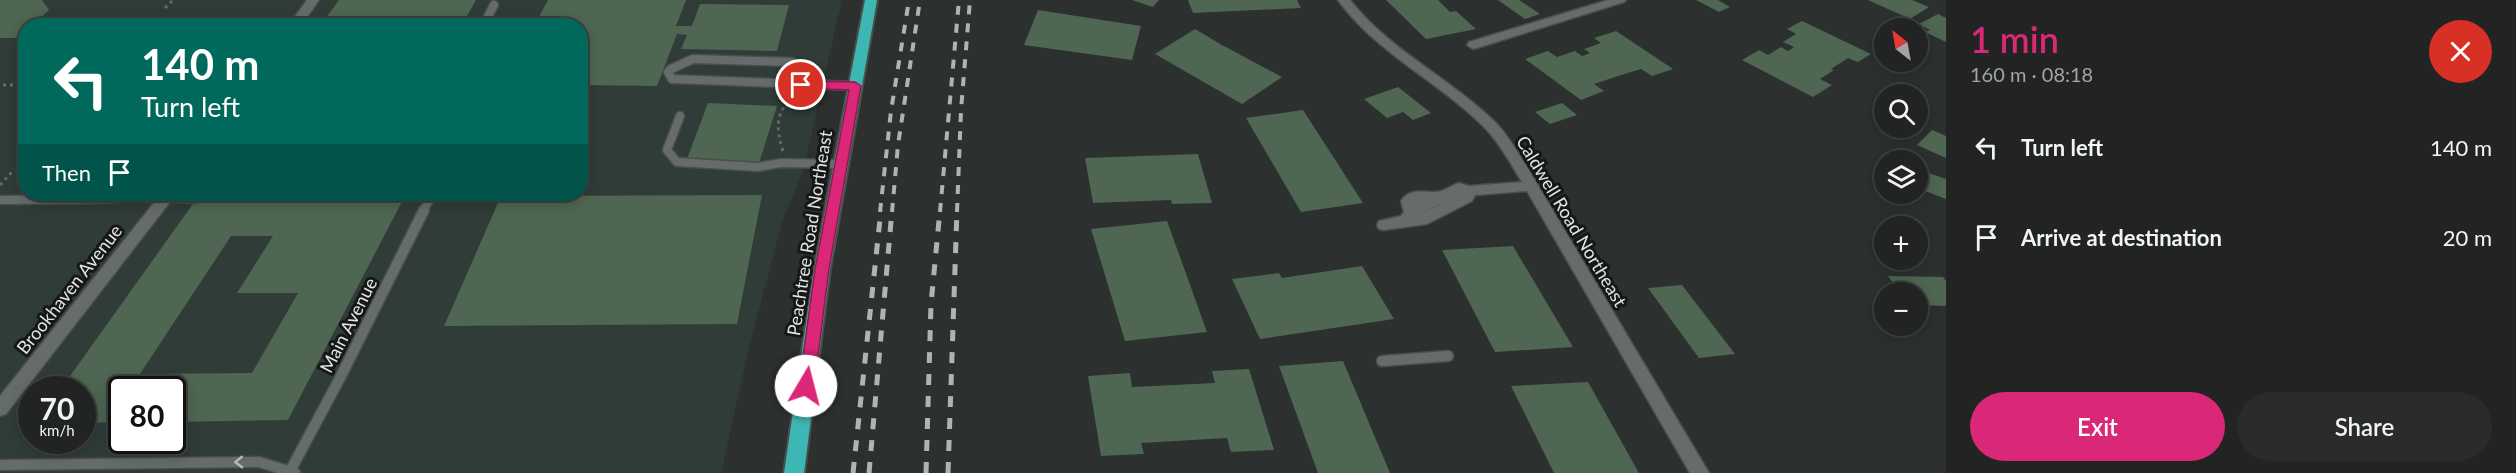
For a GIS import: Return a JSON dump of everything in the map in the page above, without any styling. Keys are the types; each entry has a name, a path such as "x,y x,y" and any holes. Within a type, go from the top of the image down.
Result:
{"highway":[{"name":"Peachtree Road Northeast","path":"794,473 822,269 871,0"}],"street":[{"path":"300,18 313,0"},
{"name":"Caldwell Road Northeast","path":"1344,0 1385,43 1446,88 1492,127 1531,186 1700,473"},
{"path":"1473,45 1620,0"},
{"path":"1384,225 1408,216 1422,220 1446,202 1467,197 1469,191 1531,186"},
{"path":"1408,216 1408,201 1420,195 1433,195 1446,202"},
{"name":"Brookhaven Avenue","path":"0,409 163,201"}],"lane":[{"path":"487,18 494,5"},
{"path":"801,85 804,76 802,72 788,61 695,58 668,72 672,79 683,81 801,85 855,86"},
{"path":"680,116 667,150 676,162 758,167 781,164 840,164"},
{"path":"0,200 18,200"},
{"name":"Main Avenue","path":"292,472 428,201"},
{"path":"1382,362 1448,356"},
{"path":"0,465 259,462 292,472"}],"path":[{"path":"165,8 173,0"},
{"path":"3,85 18,85"},
{"path":"784,153 775,130 776,118 779,110 794,95"},
{"path":"0,185 12,172"}],"shaded area":[{"path":"0,0 842,0 803,171 783,219 748,351 721,473 0,473"}],"building":[{"path":"0,0 42,0 49,10 40,18 18,18 18,38 0,38"},
{"path":"339,0 476,0 466,18 326,18"},
{"path":"548,0 686,0 676,26 692,26 700,4 789,5 777,51 681,49 687,35 677,34 657,86 588,85 588,18 538,18"},
{"path":"1132,0 1159,0 1153,7"},
{"path":"1188,0 1297,0 1301,8 1193,13"},
{"path":"1386,0 1438,0 1450,12 1456,11 1476,29 1426,39"},
{"path":"1498,0 1519,0 1540,14 1525,19"},
{"path":"1696,0 1718,0 1730,7 1719,12"},
{"path":"1868,0 1912,0 1929,7 1908,18"},
{"path":"1038,10 1141,26 1132,60 1024,45"},
{"path":"1938,14 1946,18 1946,42 1928,33 1930,30 1928,19"},
{"path":"1802,21 1871,54 1858,62 1848,58 1831,69 1834,70 1820,79 1832,85 1813,97 1742,60 1759,50 1768,55 1781,47 1788,51 1794,47 1783,42 1796,34 1787,29"},
{"path":"1195,29 1282,77 1242,104 1155,54"},
{"path":"1616,31 1673,69 1652,76 1641,69 1594,84 1604,91 1581,100 1525,59 1548,51 1557,57 1575,51 1582,56 1590,53 1584,49 1601,43 1594,38"},
{"path":"1398,87 1431,113 1413,120 1403,112 1387,118 1364,99"},
{"path":"708,103 777,106 759,163 687,159"},
{"path":"1562,103 1577,115 1550,124 1535,112"},
{"path":"1303,110 1363,203 1301,212 1246,118"},
{"path":"1932,130 1946,136 1946,158 1917,145 1924,138 1928,138"},
{"path":"1198,154 1212,203 1172,204 1171,200 1093,203 1085,158"},
{"path":"1928,173 1946,179 1946,199 1928,192"},
{"path":"762,195 737,324 444,326 499,201 588,201 588,196"},
{"path":"195,201 402,201 288,420 186,422 186,376 108,376 108,422 96,423 96,376 70,376","holes":["231,236 273,236 237,293 298,293 252,373 140,374"]},
{"path":"1167,221 1207,332 1125,341 1091,229"},
{"path":"1513,246 1573,347 1495,352 1442,250"},
{"path":"1362,266 1394,319 1260,339 1232,279 1279,273 1282,278"},
{"path":"1888,276 1943,277 1946,281 1946,306 1928,305 1928,282 1892,282"},
{"path":"1682,285 1735,354 1699,358 1648,288"},
{"path":"1343,361 1390,473 1318,473 1279,366"},
{"path":"1249,369 1274,450 1231,452 1227,438 1141,443 1144,454 1101,456 1088,376 1130,373 1132,387 1215,383 1212,371"},
{"path":"1588,382 1639,473 1554,473 1511,386"}],"railway":[{"path":"880,212 891,111 909,0"},
{"path":"892,212 898,145 920,0"},
{"path":"940,212 959,0"},
{"path":"957,212 961,110 970,0"},
{"path":"853,473 881,210"},
{"path":"869,473 892,210"},
{"path":"926,473 931,304 940,210"},
{"path":"948,473 957,210"}],"route":[{"path":"801,85 855,86 822,269 806,386"}]}
